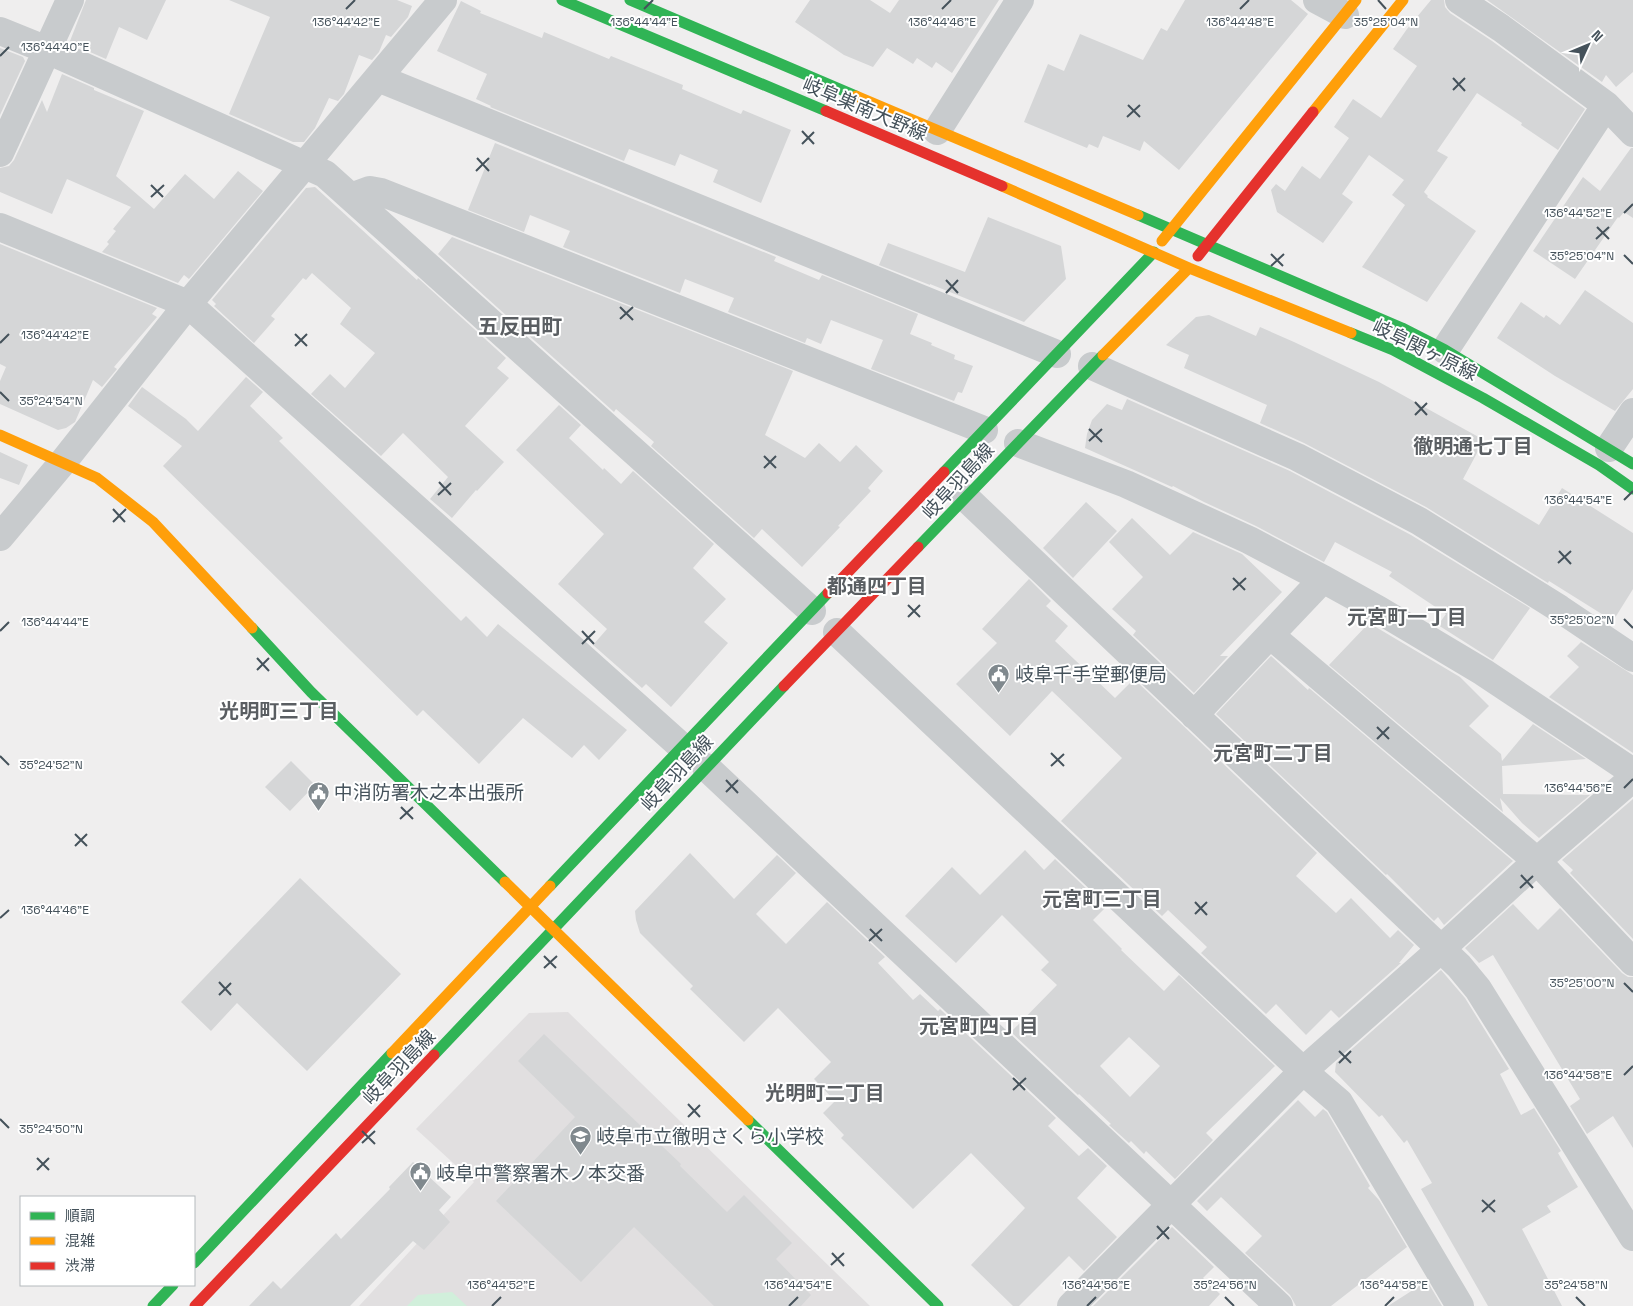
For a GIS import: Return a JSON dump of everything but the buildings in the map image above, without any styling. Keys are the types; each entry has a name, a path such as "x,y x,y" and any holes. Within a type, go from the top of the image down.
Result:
{"main road":[{"name":"岐阜巣南大野線","path":"562,0 947,162 1154,252"},
{"name":"岐阜巣南大野線","path":"630,0 1208,244"},
{"path":"1189,268 1403,0"},
{"path":"1154,252 1351,7"},
{"name":"岐阜関ヶ原線","path":"1208,244 1402,328 1445,350 1633,464"},
{"name":"岐阜関ヶ原線","path":"1154,252 1189,268 1393,350 1500,408 1599,465 1633,489"},
{"name":"岐阜羽島線","path":"195,1262 530,906 1154,252"},
{"name":"岐阜羽島線","path":"195,1306 555,929 706,767 1092,366 1189,268"},
{"path":"0,435 97,478 153,522 311,692 938,1306"},
{"path":"154,1306 173,1286"}],"street":[{"path":"0,154 70,0"},
{"path":"0,537 63,462 188,304 443,0"},
{"path":"937,131 1020,0"},
{"path":"1317,0 1351,7"},
{"path":"1459,0 1606,105 1633,134"},
{"path":"0,31 47,50 325,174 812,611"},
{"path":"378,78 1057,354"},
{"path":"1445,350 1606,105"},
{"path":"351,197 370,190 381,192 984,430"},
{"path":"0,227 188,304 682,747"},
{"path":"1092,366 1297,457 1419,521 1560,609 1633,658"},
{"path":"1609,448 1633,412"},
{"path":"1018,443 1126,484 1249,540 1323,579 1483,672 1633,772"},
{"path":"966,498 1459,966 1478,988 1633,1237"},
{"path":"1194,715 1323,579"},
{"path":"837,632 1303,1071 1339,1102 1460,1306"},
{"path":"1270,635 1537,861 1633,962"},
{"path":"706,767 1279,1306"},
{"path":"1070,1306 1170,1203 1303,1071 1537,861 1633,778"}],"shaded area":[{"name":"岐阜市立徹明さくら小学校","path":"568,1012 870,1306 359,1306 474,1182 416,1129 529,1013"}],"green space":[{"path":"452,1292 467,1306 407,1306 418,1295"}],"traffic: fast":[{"path":"562,0 826,111"},
{"path":"630,0 856,96"},
{"path":"1138,215 1402,328 1445,350 1633,464"},
{"path":"944,472 1154,252"},
{"path":"1351,333 1393,350 1483,398 1599,465 1633,489"},
{"path":"918,547 1103,355"},
{"path":"550,886 828,593"},
{"path":"252,628 311,692 505,882"},
{"path":"434,1055 784,686"},
{"path":"195,1262 392,1053"},
{"path":"748,1120 938,1306"},
{"path":"153,1306 172,1286"}],"traffic: slow":[{"path":"1162,241 1356,0"},
{"path":"1313,112 1403,0"},
{"path":"856,96 1138,215"},
{"path":"1002,186 1189,268 1351,333"},
{"path":"1103,355 1189,268"},
{"path":"0,435 97,478 153,522 252,628"},
{"path":"505,882 748,1120"},
{"path":"392,1053 550,886"}],"traffic: jam":[{"path":"826,111 1002,186"},
{"path":"1198,256 1313,112"},
{"path":"828,593 944,472"},
{"path":"784,686 918,547"},
{"path":"195,1306 434,1055"}],"place":[{"name":"岐阜千手堂郵便局","path":"999,693"},
{"name":"中消防署木之本出張所","path":"318,811"},
{"name":"岐阜市立徹明さくら小学校","path":"580,1155"},
{"name":"岐阜中警察署木ノ本交番","path":"420,1192"}],"district":[{"name":"五反田町","path":"520,326"},
{"name":"徹明通七丁目","path":"1473,446"},
{"name":"都通四丁目","path":"877,586"},
{"name":"元宮町一丁目","path":"1407,617"},
{"name":"光明町三丁目","path":"279,711"},
{"name":"元宮町二丁目","path":"1273,753"},
{"name":"元宮町三丁目","path":"1102,899"},
{"name":"元宮町四丁目","path":"979,1026"},
{"name":"光明町二丁目","path":"825,1093"}]}
